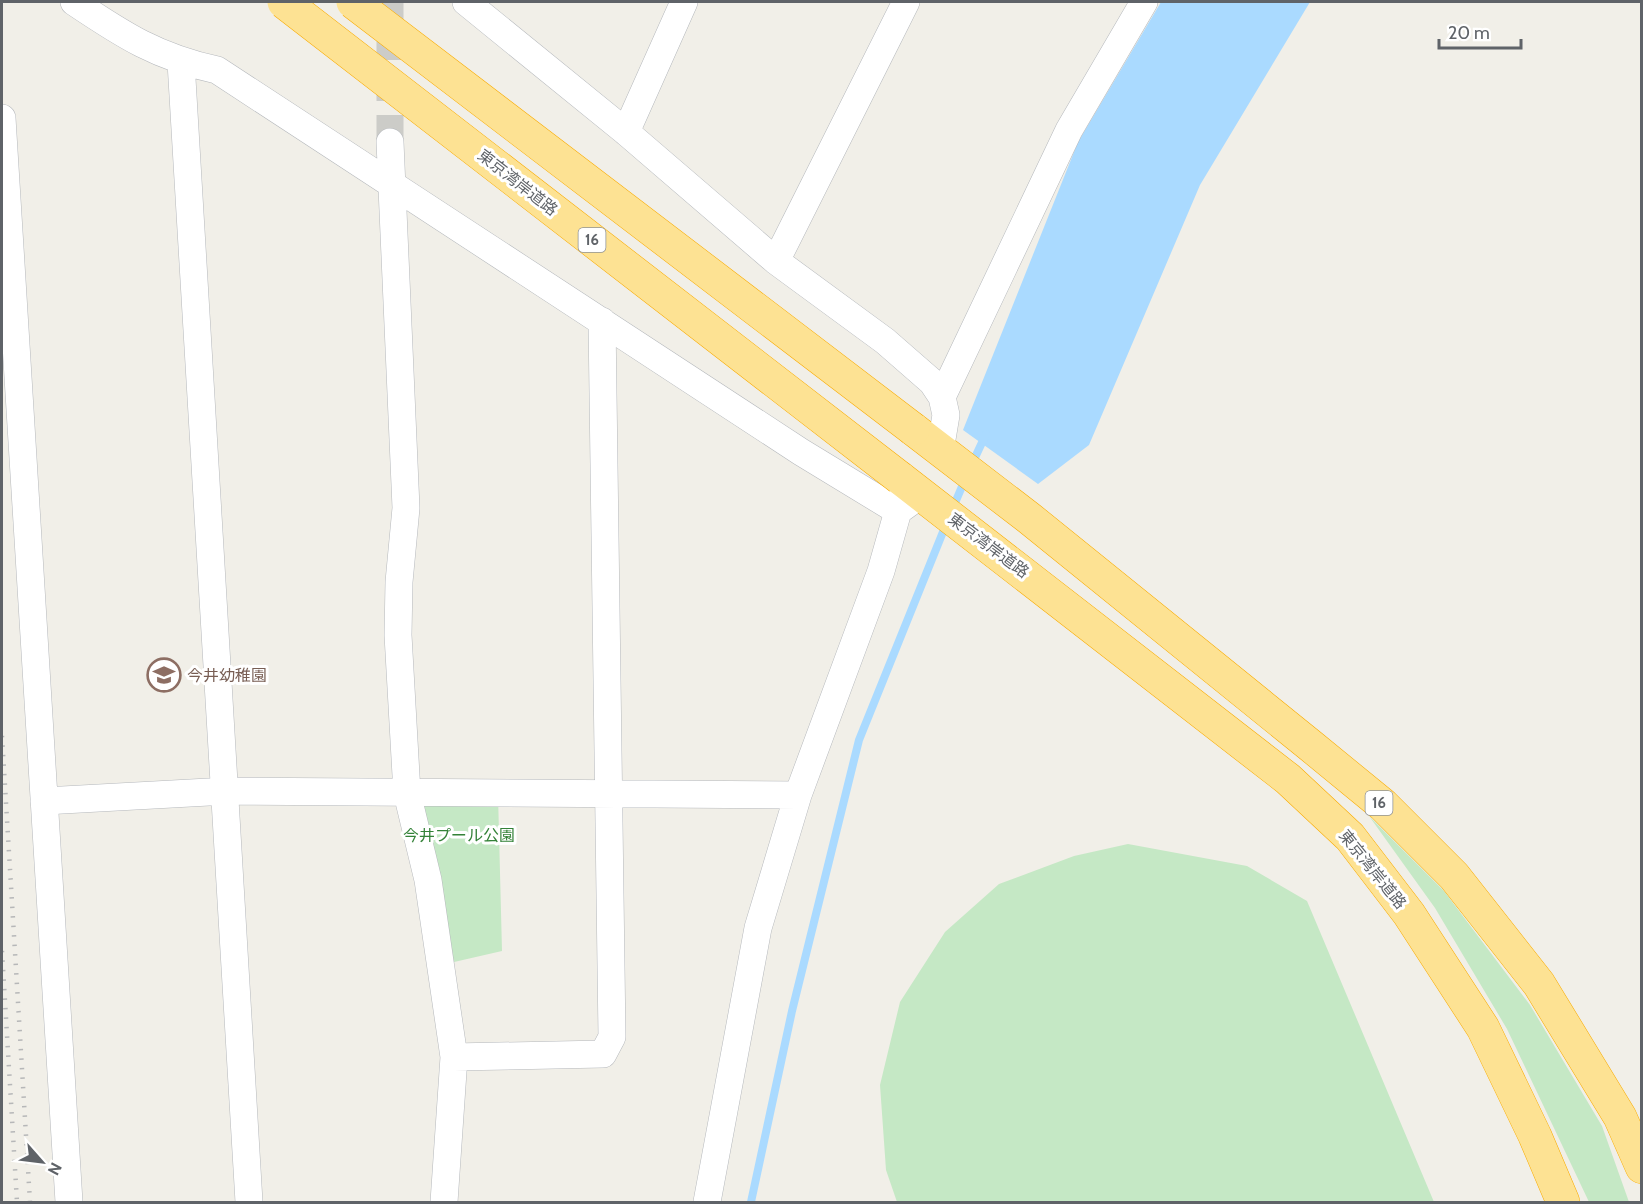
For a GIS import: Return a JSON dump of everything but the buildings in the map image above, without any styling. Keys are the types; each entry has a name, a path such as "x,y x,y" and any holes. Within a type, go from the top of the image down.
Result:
{"highway":[{"name":"東京湾岸道路","path":"284,2 913,496 1005,557 1288,779 1350,837 1409,914 1482,1028 1535,1136 1563,1203"},
{"name":"16","path":"353,2 1029,518 1383,806 1454,876 1539,984 1620,1117 1641,1167"}],"street":[{"path":"74,2 130,40 181,62 217,70 801,452 913,496 881,571 798,795 758,928 706,1203"},
{"path":"466,2 626,132 776,261 885,341 932,382 942,398 947,456"},
{"path":"626,132 684,2"},
{"path":"776,261 906,2"},
{"path":"942,398 1069,130 1144,2"},
{"path":"181,62 227,791 249,1203"},
{"path":"2,118 69,1203"},
{"path":"390,142 406,508 399,582 398,635 407,793 428,880 454,1057 444,1203"},
{"path":"454,1057 603,1054 612,1037 602,321"},
{"path":"44,801 227,791 798,795"}],"green space":[{"name":"今井プール公園","path":"407,793 498,794 502,951 441,965"},
{"path":"1369,816 1444,891 1530,1005 1602,1126 1629,1202 1589,1202 1507,1029 1435,908"},
{"path":"1128,844 1247,866 1307,901 1434,1202 897,1202 886,1170 880,1085 900,1002 945,932 999,884 1074,856"}],"water":[{"path":"1161,2 1310,2 1200,185 1089,445 1038,484 963,430 1078,142"}],"waterway":[{"path":"971,466 986,434"},
{"path":"952,510 966,477"},
{"path":"751,1202 792,1011 859,740 947,522"}],"tunnel":[{"path":"390,2 390,142"}],"railway":[{"path":"2,736 30,1202"},
{"path":"2,951 17,1202"}],"place":[{"name":"今井幼稚園","path":"164,675"}]}
